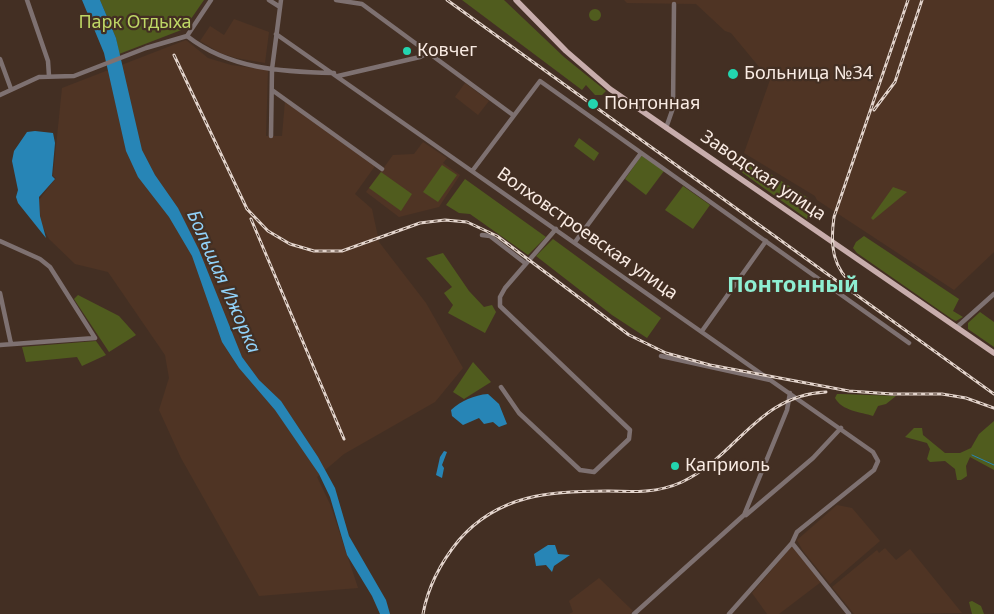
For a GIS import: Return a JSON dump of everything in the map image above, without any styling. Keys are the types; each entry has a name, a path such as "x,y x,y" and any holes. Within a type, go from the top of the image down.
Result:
{"main road":[{"name":"Заводская улица","path":"516,0 596,78 994,353"}],"street":[{"path":"27,0 48,61 49,76"},
{"path":"0,96 38,77 64,78 74,76 187,36 211,0"},
{"path":"269,0 280,7"},
{"path":"271,136 272,69 281,0"},
{"path":"336,0 362,4 513,115"},
{"path":"666,128 673,108 674,4"},
{"name":"Волховстроевская улица","path":"276,34 473,170 873,452 878,461 874,470 797,532 792,543"},
{"path":"187,36 218,56 243,64 272,69 336,75 420,57 428,53"},
{"path":"0,58 11,89"},
{"path":"473,170 540,81 908,342"},
{"path":"272,90 382,169"},
{"path":"575,242 642,153"},
{"path":"501,387 519,413 580,470 594,472 601,468 629,440 630,430 500,306 500,297 505,288 556,229"},
{"path":"482,235 490,236 526,263"},
{"path":"0,241 40,259 50,267 95,338 0,345"},
{"path":"702,331 766,241"},
{"path":"0,293 11,344"},
{"path":"957,327 994,294"},
{"path":"661,356 773,381"},
{"path":"738,522 748,509 787,410 790,393"},
{"path":"634,614 813,458 841,428"},
{"path":"729,614 792,543 849,614"}],"shaded area":[{"path":"624,0 994,0 994,252 954,290 817,200 815,196 744,153 770,80 731,33 725,31 696,4 627,3"},
{"path":"234,19 269,32 265,63 220,53 200,41 210,26 224,35"},
{"path":"186,40 208,58 231,65 268,70 266,136 282,136 285,101 375,166 355,194 372,209 379,242 426,303 463,368 435,402 344,454 317,477 330,504 358,588 259,596 181,458 159,410 169,378 165,355 108,272 75,264 49,239 41,224 39,200 56,178 53,176 62,88"},
{"path":"465,83 489,101 478,115 455,97"},
{"path":"423,142 447,158 443,163 460,175 439,207 399,217 366,192 393,155 414,154"},
{"path":"837,505 852,508 880,541 830,584 803,551 797,540"},
{"path":"792,546 821,582 779,614 767,614 752,593"},
{"path":"885,548 896,560 910,549 962,613 854,614 832,587 877,550 879,553"},
{"path":"599,578 633,611 630,614 569,614 573,612 569,601"}],"green space":[{"name":"Парк Отдыха","path":"100,0 204,0 184,29 119,54 116,38"},
{"path":"462,0 504,0 564,57 606,91 602,95 595,95 586,85 582,90"},
{"path":"597,9 600,10 600,20 593,21 590,20 589,13 590,10"},
{"path":"579,138 599,153 594,161 574,146"},
{"path":"739,154 808,198 810,211 807,219 740,171 736,166"},
{"path":"642,155 664,171 646,195 625,179"},
{"path":"442,165 457,175 438,202 423,192"},
{"path":"381,172 412,194 401,211 369,188"},
{"path":"465,179 546,237 528,255 470,214 459,213 446,205"},
{"path":"683,186 710,205 693,229 665,210"},
{"path":"893,187 907,192 873,220 871,218"},
{"path":"864,236 959,299 953,311 963,317 956,321 952,319 857,253 853,248 856,242"},
{"path":"553,239 661,318 647,338 612,315 536,256"},
{"path":"443,253 469,291 484,307 492,305 496,312 485,333 448,313 453,305 444,293 452,287 426,258"},
{"path":"78,295 119,316 136,335 109,352 74,299"},
{"path":"980,312 994,322 994,347 968,329 968,323"},
{"path":"96,341 106,355 82,366 77,357 26,362 22,347"},
{"path":"473,362 491,382 464,399 453,392"},
{"path":"837,394 896,396 886,404 878,406 873,416 842,406 835,398"},
{"path":"994,421 994,470 970,457 966,466 967,476 961,480 957,480 955,469 945,461 930,462 927,459 930,449 927,443 905,437 914,428 922,428 923,435 945,453 960,453 971,448 979,434"},
{"path":"972,601 981,606 984,614 972,614 969,602"}],"water":[{"path":"82,0 100,0 116,38 142,150 155,175 178,208 199,250 242,357 259,380 281,401 318,457 335,488 349,536 386,600 390,614 380,614 372,596 347,555 330,497 319,474 275,410 239,368 222,342 192,256 169,217 138,177 126,151 104,53"},
{"path":"27,132 53,133 55,143 52,176 55,179 39,197 40,216 46,238 18,203 16,197 18,190 12,161 14,151"},
{"path":"488,394 499,404 507,424 499,427 493,422 484,424 479,418 463,425 452,416 451,410 459,404 473,397"},
{"path":"444,451 447,452 442,465 444,468 442,478 436,475 440,457"},
{"path":"548,545 555,545 558,554 570,555 554,566 552,572 546,565 536,566 534,554"}],"waterway":[{"path":"972,455 994,465"}],"railway":[{"path":"447,0 994,394"},
{"path":"856,287 842,272 834,256 832,237 834,217 908,0"},
{"path":"874,110 895,82 922,0"},
{"path":"174,55 247,209 268,231 290,244 314,251 342,251 420,223 445,220 467,222 497,236 629,335 666,353 710,365 849,391 892,394 942,394 966,398 994,408"},
{"path":"251,219 344,439"},
{"path":"423,614 432,584 446,557 459,540 491,513 509,504 546,494 587,491 646,491 673,486 701,471 765,415 783,404 803,396 826,392"}],"place":[{"name":"Ковчег","path":"407,51"},
{"name":"Больница №34","path":"733,74"},
{"name":"Понтонная","path":"593,104"},
{"name":"Каприоль","path":"675,466"}],"district":[{"name":"Понтонный","path":"793,286"}],"water label":[{"name":"Большая Ижорка","path":"223,282"}]}
